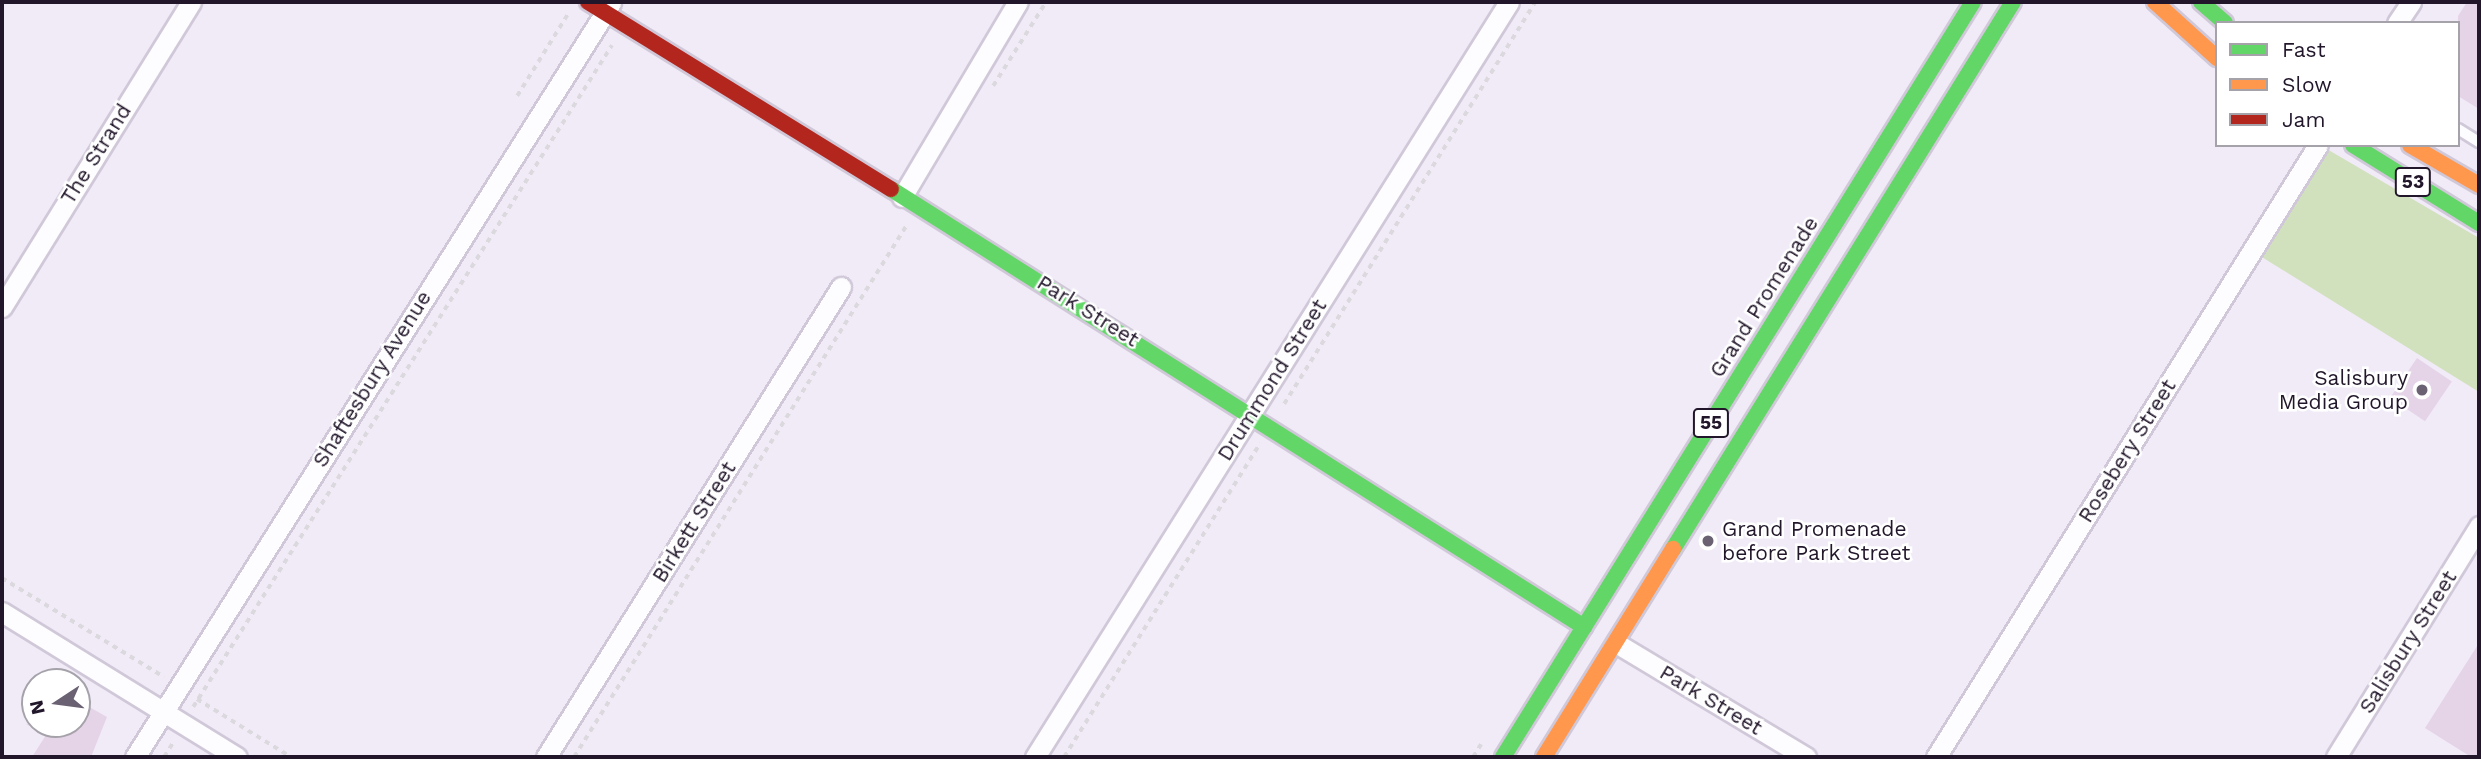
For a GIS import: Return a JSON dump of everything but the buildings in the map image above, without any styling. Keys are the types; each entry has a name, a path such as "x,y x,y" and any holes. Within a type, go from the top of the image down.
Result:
{"main road":[{"name":"Park Street","path":"587,2 609,7 910,202 1271,424 1584,627"},
{"name":"Grand Promenade","path":"1503,757 1973,2"},
{"name":"55","path":"1544,757 2012,2"},
{"path":"2143,2 2172,19"},
{"path":"2155,2 2215,56"},
{"path":"2202,2 2223,21"},
{"name":"53","path":"2356,147 2479,223"},
{"name":"53","path":"2413,147 2479,185"}],"street":[{"name":"The Strand","path":"2,307 191,2"},
{"path":"910,202 1017,2"},
{"name":"Drummond Street","path":"1035,757 1510,2"},
{"path":"2398,21 2411,2"},
{"name":"Shaftesbury Avenue","path":"135,757 609,7"},
{"name":"Rosebery Street","path":"1936,757 2317,147"},
{"name":"Birkett Street","path":"546,757 841,287"},
{"name":"Salisbury Street","path":"2336,757 2479,526"},
{"path":"2,612 237,757"},
{"name":"Park Street","path":"1616,643 1806,757"}],"lane":[{"path":"2460,130 2479,142"}],"path":[{"path":"517,96 575,2"},
{"path":"986,96 1046,2"},
{"path":"1064,757 1535,2"},
{"path":"574,757 910,202"},
{"path":"2,578 290,757"}],"green space":[{"path":"2319,147 2323,147 2479,238 2479,392 2252,251"}],"traffic: fast":[{"path":"1503,757 1973,2"},
{"path":"1673,549 2013,2"},
{"path":"2201,2 2223,21"},
{"path":"2356,147 2479,223"},
{"path":"891,189 1584,627"}],"traffic: slow":[{"path":"2155,2 2215,56"},
{"path":"2413,147 2479,185"},
{"path":"1544,757 1673,549"}],"traffic: jam":[{"path":"588,2 891,189"}],"place":[{"name":"Salisbury Media Group","path":"2422,390"},
{"name":"Grand Promenade before Park Street","path":"1708,541"}]}
